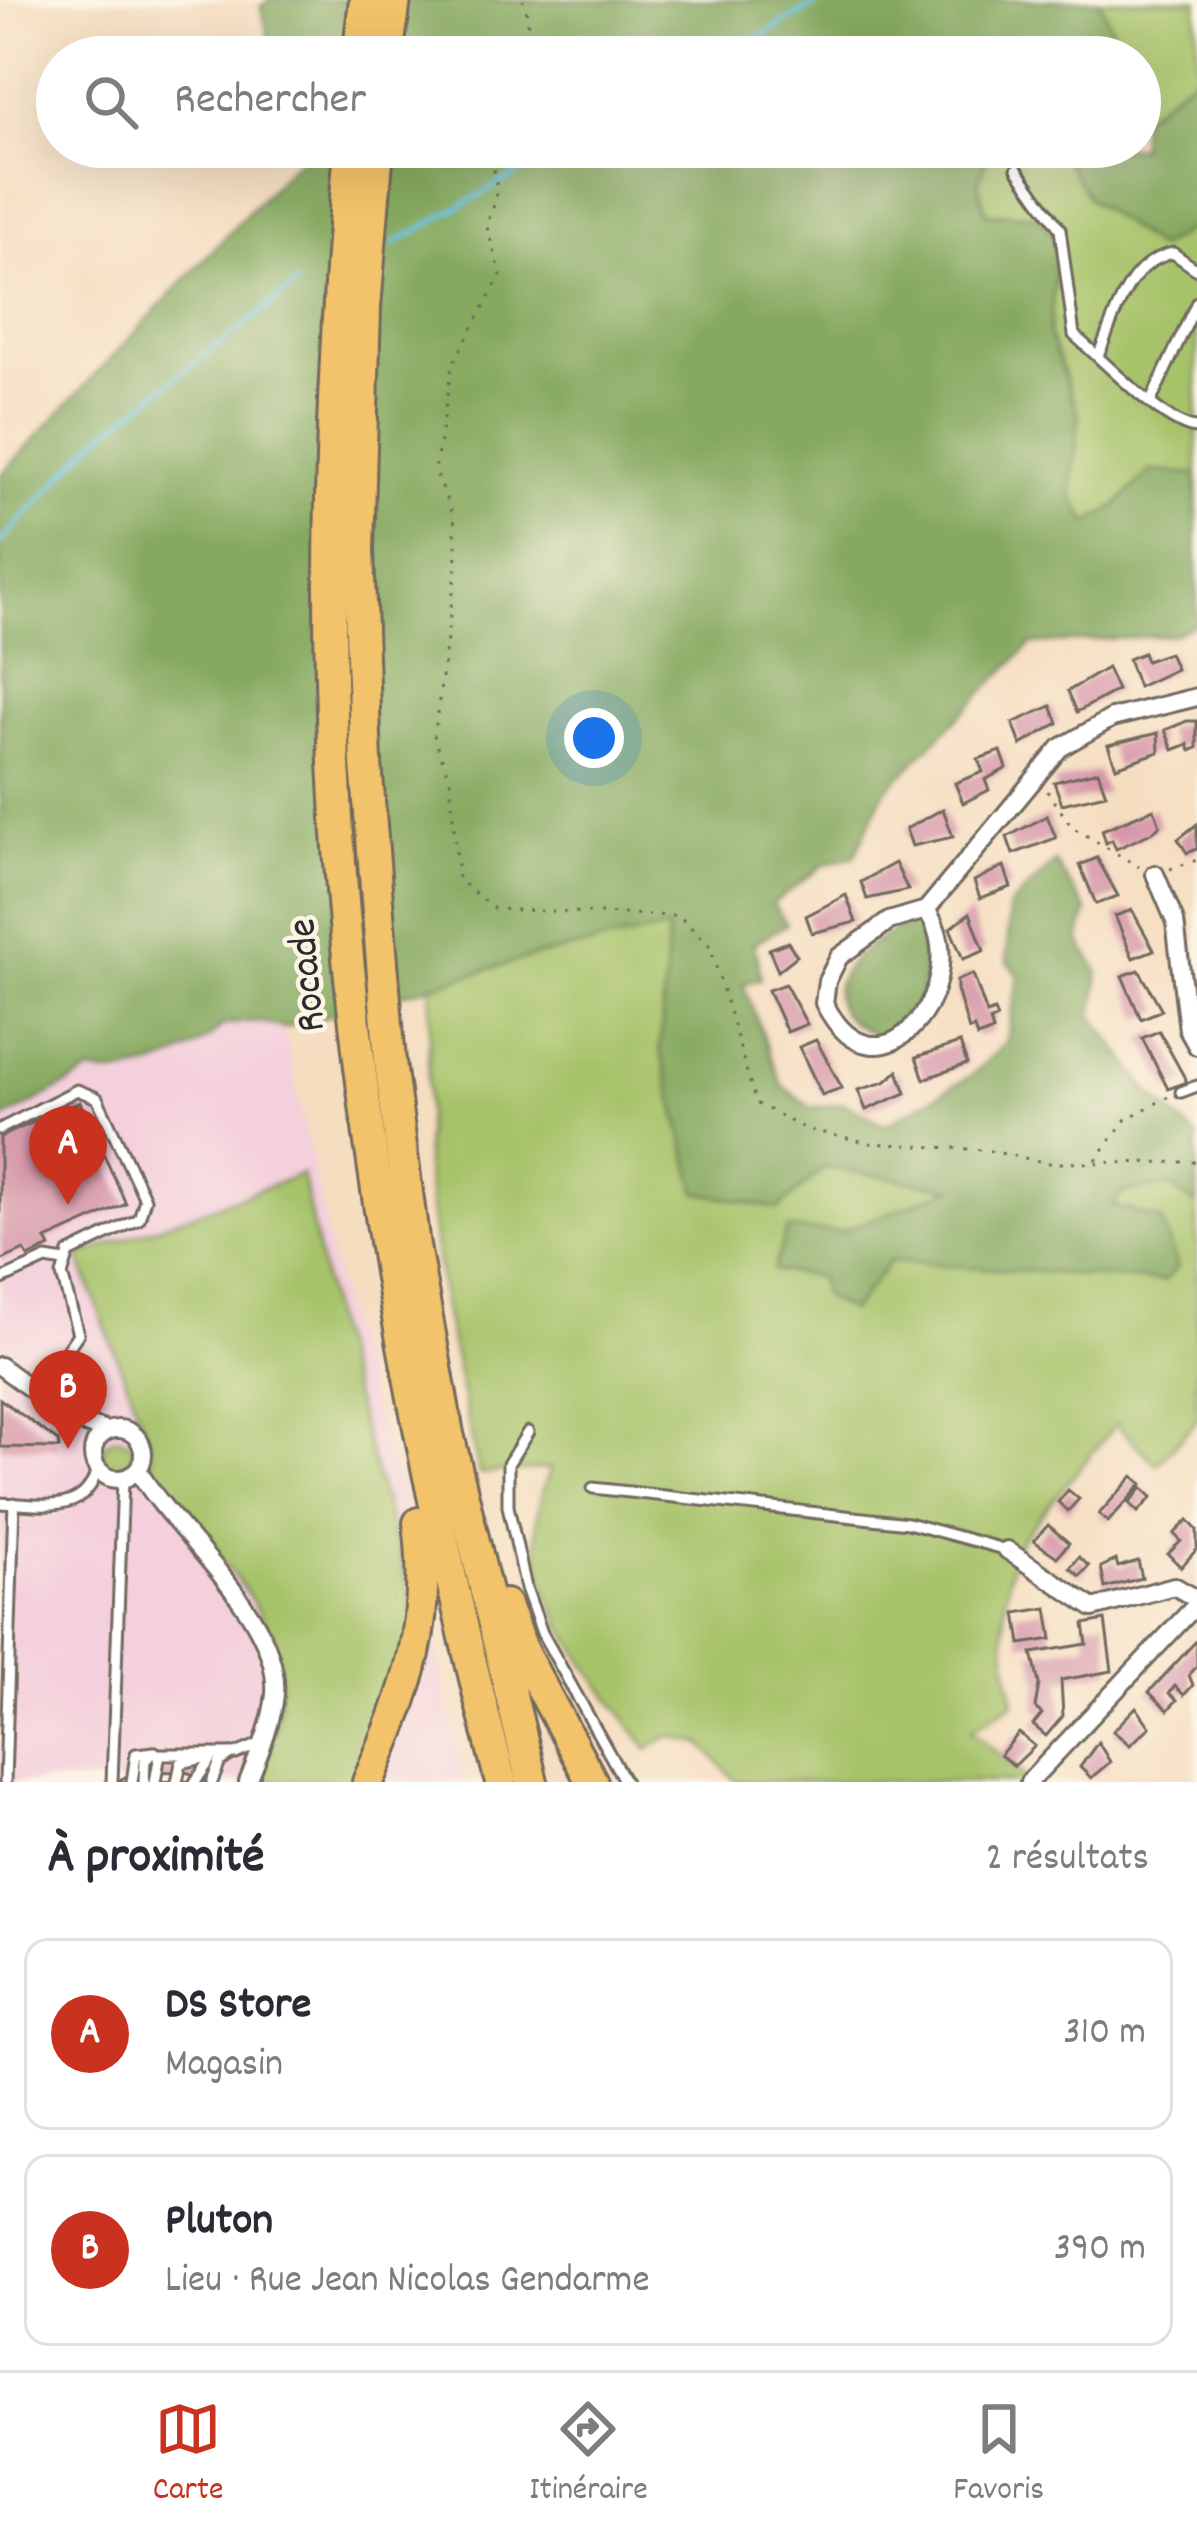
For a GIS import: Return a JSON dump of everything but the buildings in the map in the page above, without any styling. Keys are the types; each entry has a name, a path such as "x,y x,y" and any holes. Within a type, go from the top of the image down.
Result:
{"highway":[{"path":"361,36 365,0"},
{"path":"390,36 395,0"},
{"name":"Rocade","path":"348,168 337,310 330,546 334,764 360,1065 397,1320 430,1498 501,1782"},
{"path":"377,168 365,308 358,550 366,763 389,1062 414,1246 448,1433 532,1782"},
{"path":"368,1782 416,1660 427,1583 397,1320"},
{"path":"448,1433 522,1652 592,1782"}],"street":[{"path":"926,910 934,922 938,968 933,996 919,1025 894,1042 871,1045 851,1039 824,1003 827,981 839,957 889,921 926,910 1060,748 1112,718 1197,697"},
{"path":"1154,874 1175,921 1188,1030 1197,1046"},
{"path":"0,1366 73,1420 93,1448 97,1468 109,1477 130,1474 143,1454 138,1438 124,1429 107,1431 73,1420"},
{"path":"93,1448 107,1431"},
{"path":"130,1474 223,1575 274,1670 265,1738 248,1782"},
{"path":"1006,1550 1094,1608 1174,1586 1197,1601 1029,1782"}],"lane":[{"path":"1017,169 1060,229 1074,335 1186,428 1197,428"},
{"path":"1098,356 1134,274 1151,258 1173,253 1197,270"},
{"path":"1151,401 1197,302"},
{"path":"1181,1092 1197,1086"},
{"path":"0,1129 77,1090 97,1098 145,1199 144,1213 78,1245 65,1262 62,1275 78,1334 37,1393"},
{"path":"0,1280 46,1259 65,1262"},
{"path":"528,1432 508,1464 508,1506 526,1588 542,1633 625,1782"},
{"path":"0,1502 69,1504 88,1492 97,1468"},
{"path":"112,1782 130,1474"},
{"path":"593,1488 908,1522 1006,1550"},
{"path":"5,1782 14,1503"},
{"path":"132,1782 136,1754 233,1754 253,1750 265,1738"},
{"path":"144,1782 145,1760 160,1753"},
{"path":"155,1782 160,1753"},
{"path":"177,1782 182,1763 215,1754"},
{"path":"195,1782 215,1754"},
{"path":"212,1782 220,1762 233,1754"}],"path":[{"path":"522,36 529,20 523,0"},
{"path":"495,168 497,204 486,224 501,275 452,366 435,470 454,517 456,539 434,740 450,778 449,825 458,878 494,909 679,916 710,946 756,1103 805,1129 870,1143 1095,1162 1197,1162"},
{"path":"1034,774 1072,827 1154,874 1197,860"},
{"path":"1095,1162 1126,1119 1181,1092"}],"shaded area":[{"path":"256,1021 284,1028 345,1322 415,1534 464,1782 0,1782 0,1121 91,1072 113,1078 210,1040 222,1025"}],"green space":[{"path":"270,0 1100,0 1114,36 269,36 261,6"},
{"path":"1100,0 1197,0 1197,74 1161,102 1161,36 1114,36"},
{"path":"1197,74 1197,225 1157,248 1089,199 1070,168 1161,168 1161,102"},
{"path":"290,168 983,168 978,183 986,213 1037,216 1058,243 1049,335 1079,416 1071,495 1088,523 1116,506 1150,471 1196,474 1197,623 1172,635 1031,644 884,792 854,857 825,864 772,904 787,924 754,943 761,979 743,984 782,1086 811,1108 844,1103 885,1125 971,1076 1006,1043 1019,976 1007,960 1009,907 1055,862 1087,911 1079,940 1099,973 1093,1016 1150,1093 1197,1137 1197,1205 1169,1186 1124,1192 1112,1205 1161,1220 1178,1267 1163,1281 890,1261 851,1311 823,1296 819,1277 773,1270 787,1229 840,1232 953,1188 825,1167 778,1209 697,1192 660,1049 668,929 535,956 284,1028 256,1021 223,1025 180,1055 123,1073 91,1072 0,1121 0,476"},
{"path":"983,168 1070,168 1089,199 1157,248 1197,225 1197,515 1151,471 1116,506 1087,524 1071,495 1079,416 1049,335 1058,243 1037,216 986,213 978,183"},
{"path":"917,921 924,974 918,1001 897,1025 879,1036 852,1022 839,1007 837,990 843,973 857,957 875,942"},
{"path":"669,928 661,1043 778,1209 825,1167 956,1188 839,1232 889,1261 1163,1281 1111,1206 1124,1192 1169,1186 1197,1205 1197,1420 1157,1465 1116,1424 1020,1540 1013,1560 1004,1621 1014,1703 971,1730 1031,1782 737,1782 701,1743 668,1736 648,1750 578,1653 544,1584 537,1547 538,1509 551,1468 479,1474 443,1304 425,1161 431,985 535,956"},
{"path":"302,1174 333,1326 416,1613 411,1659 355,1782 258,1782 279,1703 272,1641 242,1585 161,1487 150,1443 78,1256"},
{"path":"118,1438 129,1443 134,1454 129,1465 118,1470 107,1465 102,1454 107,1443"}],"waterway":[{"path":"760,36 824,0"},
{"path":"393,244 527,168"},
{"path":"0,543 97,439 297,284"}],"place":[{"name":"DS Store","path":"68,1205"},
{"name":"Pluton","path":"68,1449"}]}
